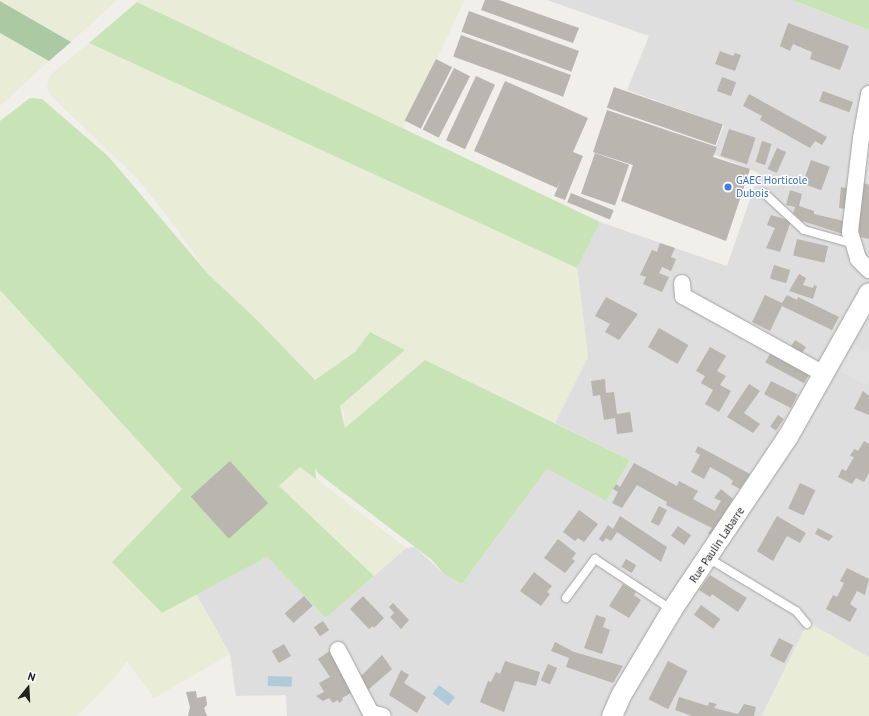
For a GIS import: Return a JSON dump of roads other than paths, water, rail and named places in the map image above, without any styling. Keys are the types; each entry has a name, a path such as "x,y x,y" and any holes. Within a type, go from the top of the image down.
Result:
{"street":[{"path":"869,94 861,138 850,232 858,259 869,270"},
{"path":"682,283 683,296 824,374"},
{"name":"Rue Paulin Labarre","path":"612,716 622,694 672,610 766,472 824,374 869,293"},
{"path":"338,650 371,713 383,716"}],"lane":[{"path":"764,193 804,230 854,244"},
{"path":"708,558 796,611 807,624"},
{"path":"566,598 595,559 672,610"}],"water":[{"path":"268,676 292,677 292,687 268,686"},
{"path":"439,685 455,697 448,706 432,694"}],"place":[{"name":"GAEC Horticole Dubois","path":"728,187"}]}
